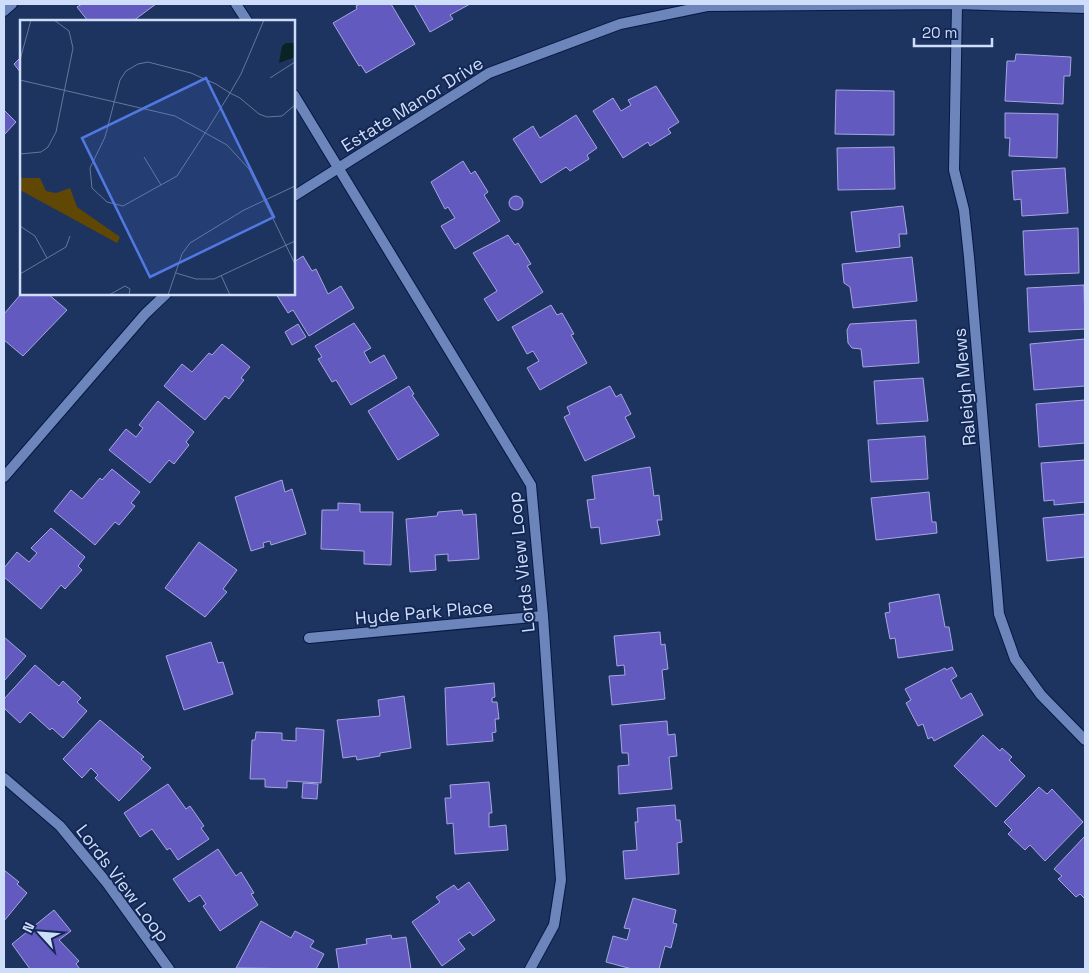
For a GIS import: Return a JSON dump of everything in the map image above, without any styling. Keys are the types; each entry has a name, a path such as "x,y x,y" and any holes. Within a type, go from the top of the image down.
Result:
{"street":[{"path":"4,11 12,4"},
{"path":"236,4 246,20"},
{"name":"Estate Manor Drive","path":"295,195 489,73 620,24 707,6 957,4 1085,8"},
{"name":"Raleigh Mews","path":"957,4 954,170 964,210 969,257 999,614 1015,659 1041,695 1085,740"},
{"name":"Lords View Loop","path":"295,97 531,484 543,616 562,880 554,925 530,969"},
{"path":"4,477 146,313 165,295"},
{"name":"Hyde Park Place","path":"309,638 543,616"},
{"name":"Lords View Loop","path":"4,778 60,826 107,883 169,969"}],"building":[{"path":"82,4 156,4 134,20 87,20 77,7"},
{"path":"360,4 391,4 415,44 366,73 361,65 359,66 333,23 357,9 356,6"},
{"path":"414,4 470,4 450,15 453,19 430,32"},
{"path":"1016,54 1071,57 1070,76 1064,76 1063,104 1005,101 1007,61 1015,61"},
{"path":"20,58 20,72 14,64"},
{"path":"656,86 679,122 668,129 671,133 650,146 648,142 623,158 593,111 613,98 621,111 631,105 628,100"},
{"path":"836,90 894,91 894,135 835,134"},
{"path":"4,110 16,122 4,135"},
{"path":"1005,113 1058,114 1057,158 1009,156 1010,138 1005,138"},
{"path":"576,115 597,148 587,155 589,159 570,171 566,167 541,183 513,139 533,126 540,138"},
{"path":"894,147 895,189 838,190 837,148"},
{"path":"463,161 471,174 475,171 488,192 484,195 500,221 455,249 441,226 455,218 448,207 445,209 431,182"},
{"path":"1065,168 1068,213 1022,216 1021,199 1014,200 1012,171"},
{"path":"513,196 519,196 523,203 519,210 513,210 509,206 509,200"},
{"path":"903,206 907,234 899,234 900,247 856,252 851,212"},
{"path":"1078,228 1079,273 1025,275 1023,231"},
{"path":"508,235 515,245 518,243 531,264 527,266 543,292 498,321 484,299 497,291 473,253"},
{"path":"303,256 312,271 316,269 328,294 341,286 354,308 309,336 293,310 288,313 277,295 295,295 295,261"},
{"path":"912,257 917,301 853,308 850,287 844,283 842,264"},
{"path":"1084,285 1085,329 1029,332 1027,288"},
{"path":"20,295 49,295 67,310 23,356 4,340 4,314"},
{"path":"551,305 557,315 562,313 574,334 571,335 587,363 540,390 527,368 539,361 533,351 527,354 512,327"},
{"path":"916,320 919,363 863,367 861,349 852,348 848,343 847,330 850,324"},
{"path":"354,323 371,348 364,352 370,363 384,355 397,378 351,405 336,380 332,382 318,359 322,357 315,346"},
{"path":"298,324 306,337 292,345 285,332"},
{"path":"1085,339 1085,386 1034,390 1030,344"},
{"path":"222,344 250,367 241,378 244,380 229,399 225,396 205,420 164,386 182,364 192,372 209,353 212,355"},
{"path":"923,378 928,421 877,424 874,381"},
{"path":"409,386 414,394 412,395 439,435 398,460 368,411"},
{"path":"610,386 616,397 621,394 631,414 625,417 635,437 585,461 564,417 570,414 567,407"},
{"path":"1085,400 1085,443 1039,447 1036,404"},
{"path":"158,401 194,432 186,442 189,445 174,464 169,460 150,483 109,450 126,429 136,437 143,428 139,425"},
{"path":"925,436 928,479 871,482 868,440"},
{"path":"1085,460 1085,502 1054,505 1054,500 1044,501 1041,463"},
{"path":"650,467 654,496 659,495 662,520 657,520 660,535 601,544 599,527 591,528 587,500 595,499 592,476"},
{"path":"112,469 140,492 131,503 135,506 119,525 115,522 95,545 54,511 71,490 82,499 100,478 102,480"},
{"path":"282,480 285,492 292,489 306,534 271,545 270,541 263,543 264,547 251,551 235,497"},
{"path":"929,492 932,522 936,522 937,533 876,540 871,498"},
{"path":"338,503 360,504 360,512 393,512 391,565 364,564 364,551 321,549 322,510 338,510"},
{"path":"462,510 463,515 476,514 479,559 448,561 448,554 435,555 436,570 410,572 406,519 437,516 438,512"},
{"path":"1085,514 1085,557 1047,561 1043,518"},
{"path":"51,528 85,557 78,566 82,570 65,589 61,585 41,609 4,577 4,568 17,552 29,562 37,553 31,548"},
{"path":"199,542 237,570 223,589 227,592 205,617 165,588"},
{"path":"939,594 945,627 949,627 953,650 898,658 895,638 890,639 885,613 890,612 889,603"},
{"path":"660,632 661,645 665,644 668,669 662,670 665,699 612,705 609,676 625,675 624,665 617,666 614,636"},
{"path":"4,637 26,656 4,681"},
{"path":"211,642 218,663 223,662 233,694 184,710 166,656"},
{"path":"35,665 59,686 63,681 81,698 77,702 87,711 63,738 52,728 50,730 30,712 20,723 4,708 4,699"},
{"path":"952,667 957,676 951,680 961,699 971,693 983,715 934,741 932,737 928,739 923,724 918,726 906,703 911,700 905,689 945,668 946,670"},
{"path":"494,683 495,697 492,698 492,702 497,702 499,719 495,719 496,732 492,733 493,741 447,745 445,688"},
{"path":"404,696 411,748 380,753 380,756 357,760 356,756 343,758 337,720 380,716 378,700"},
{"path":"100,720 144,757 141,759 151,768 119,801 95,778 98,775 91,768 82,778 63,759"},
{"path":"667,721 668,735 675,734 677,756 669,757 672,789 619,794 618,766 629,765 628,753 622,753 620,725"},
{"path":"296,728 324,730 321,783 287,781 287,788 265,787 265,779 250,779 252,740 255,740 256,732 282,733 282,740 296,741"},
{"path":"983,735 1000,751 1002,748 1012,757 1009,760 1025,776 996,807 954,766"},
{"path":"489,782 492,813 489,813 489,827 506,825 508,850 455,854 453,823 447,824 445,798 451,798 450,785"},
{"path":"303,783 318,784 317,799 302,798"},
{"path":"168,784 186,809 190,806 204,826 201,828 209,839 178,860 170,848 167,850 152,829 140,837 124,813"},
{"path":"1039,787 1047,794 1052,789 1083,822 1045,861 1030,845 1025,850 1008,834 1012,830 1004,822"},
{"path":"675,805 676,820 680,820 682,842 677,843 679,874 625,879 623,851 637,850 635,822 638,822 637,808"},
{"path":"1085,836 1085,899 1080,894 1076,897 1058,879 1062,876 1054,869"},
{"path":"218,849 236,876 241,872 254,893 251,894 258,905 220,931 203,906 206,904 200,895 189,902 173,879"},
{"path":"4,870 19,882 17,884 27,893 4,921"},
{"path":"469,882 495,920 473,936 470,932 458,940 465,949 442,966 412,922 440,902 436,897 454,885 458,890"},
{"path":"633,898 676,910 673,923 677,924 671,948 665,946 659,969 632,969 606,962 613,936 627,940 630,929 624,928"},
{"path":"54,910 71,931 59,940 79,961 76,964 80,969 30,969 12,944"},
{"path":"261,921 291,938 295,931 314,941 310,947 324,954 316,969 236,968"},
{"path":"391,935 392,939 406,937 411,969 339,969 336,949 367,944 366,939"}]}
